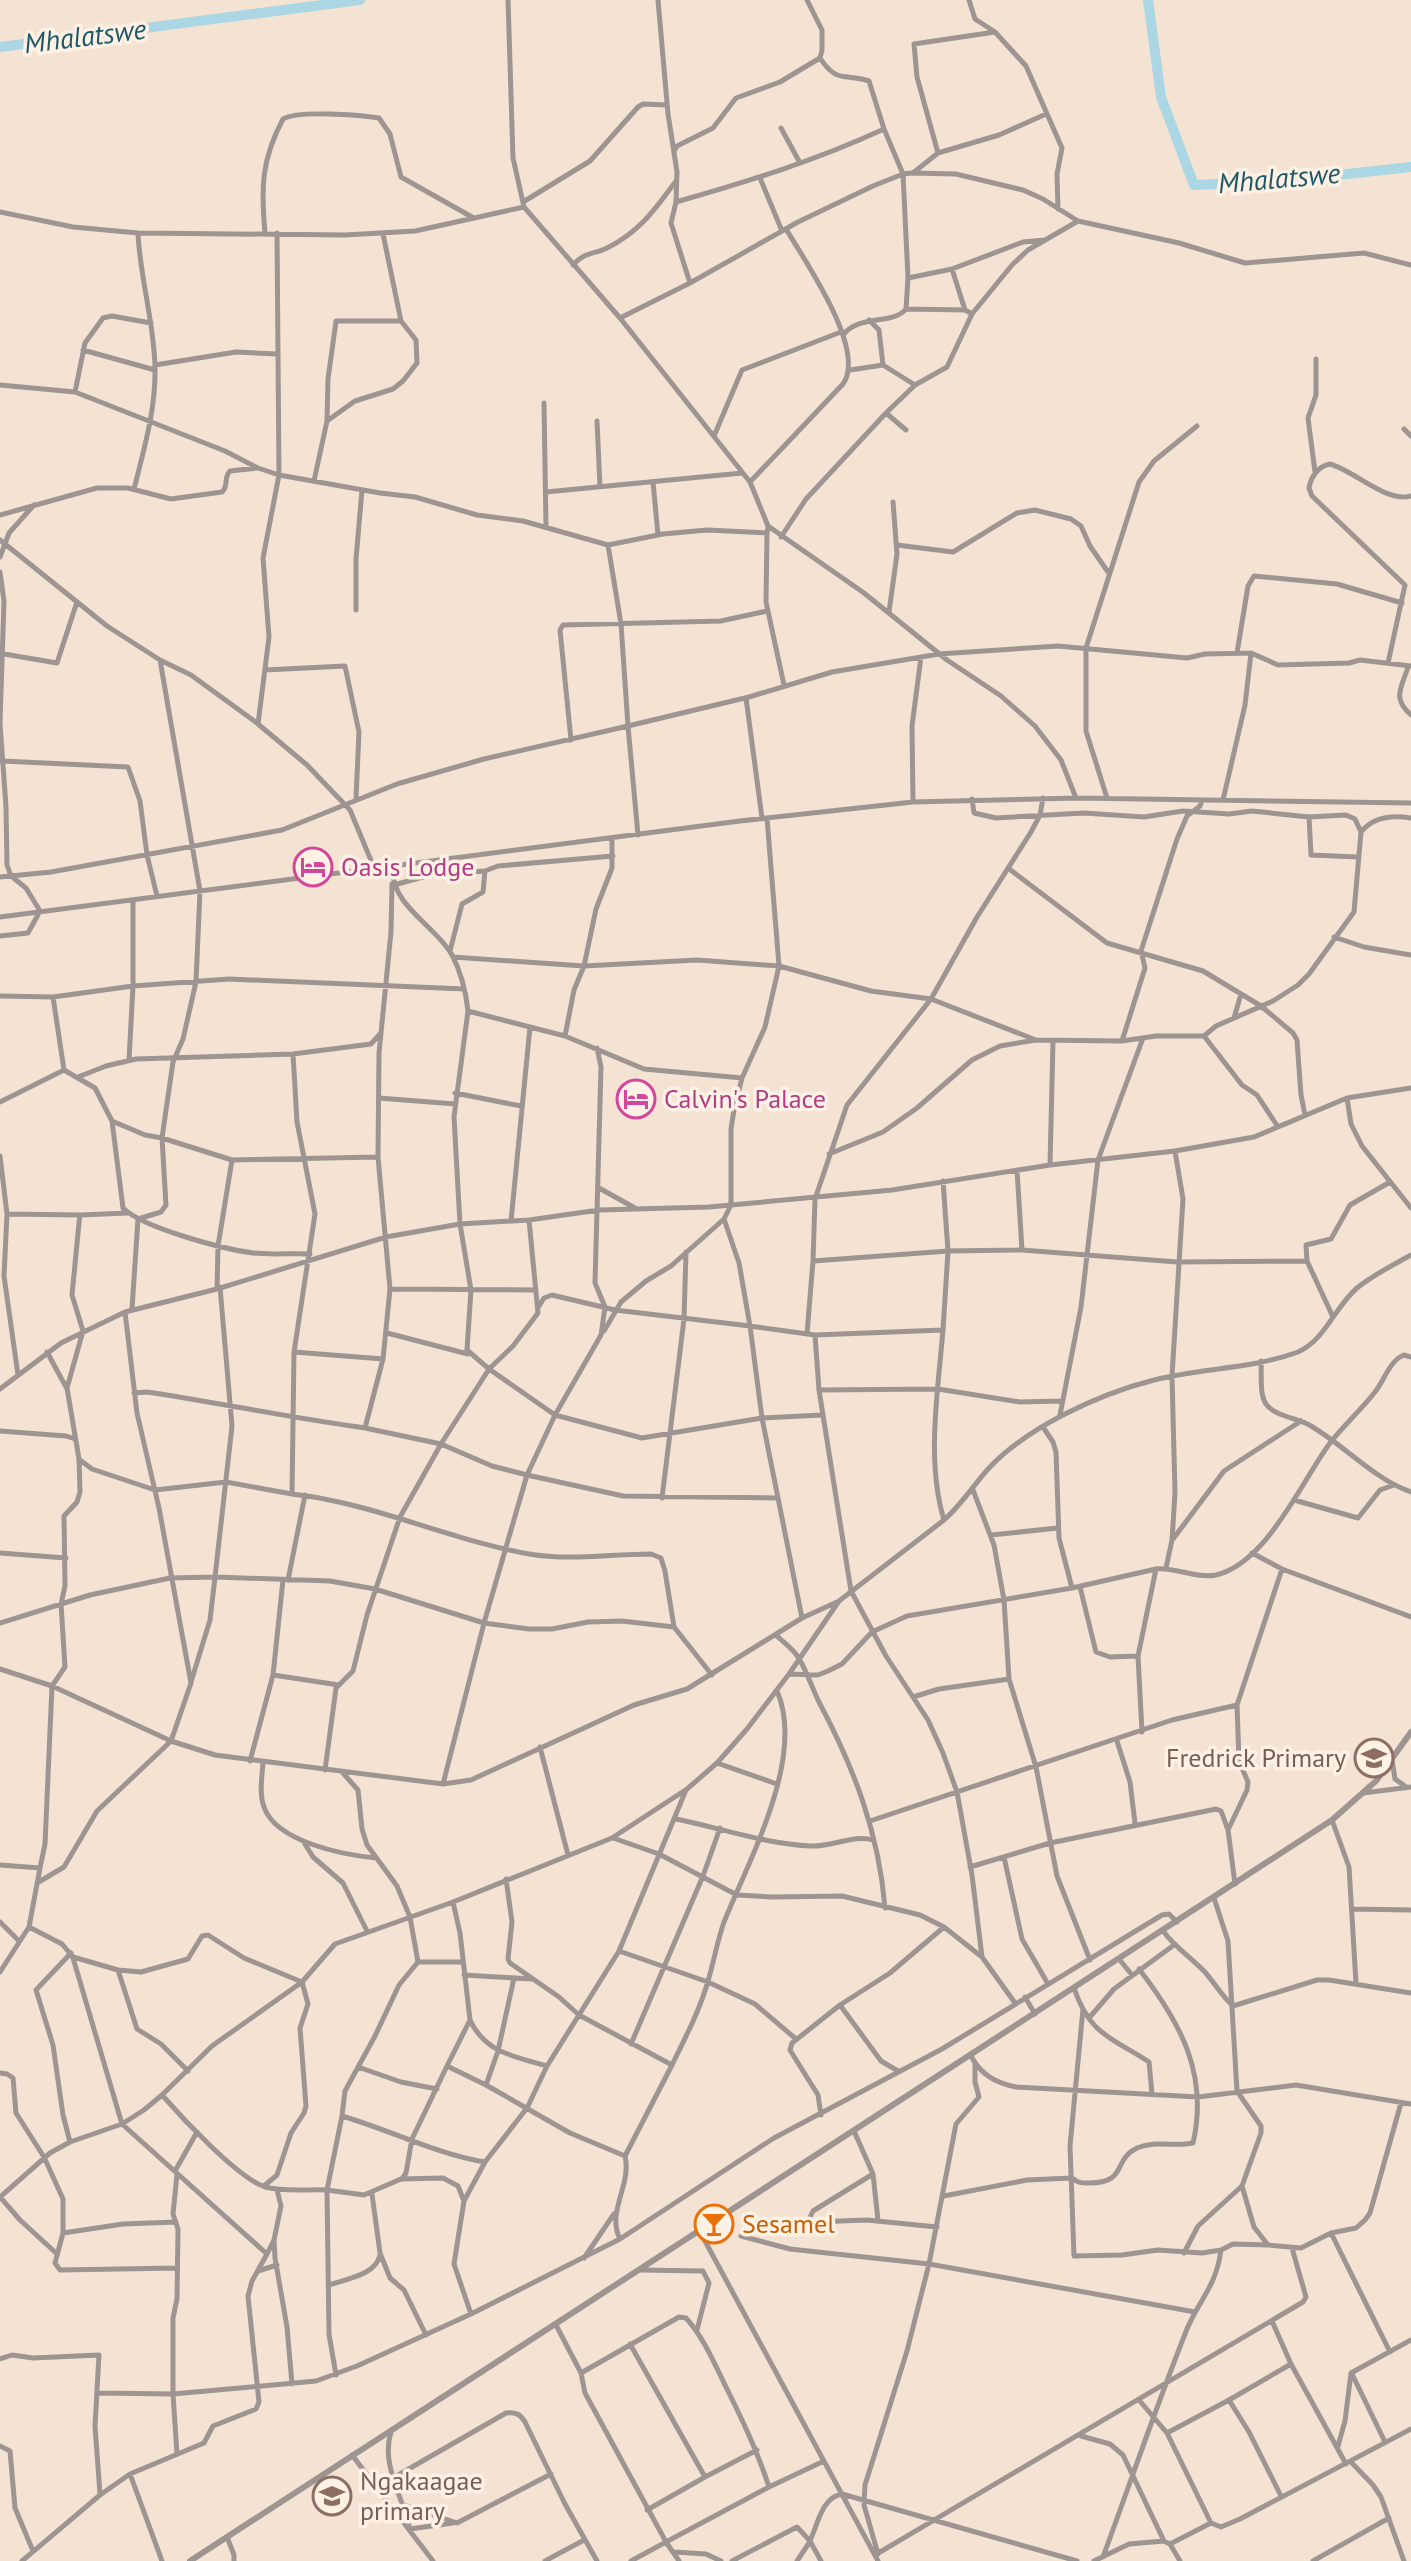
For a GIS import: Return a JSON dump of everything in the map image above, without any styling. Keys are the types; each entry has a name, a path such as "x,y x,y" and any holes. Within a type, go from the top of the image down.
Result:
{"street":[{"path":"508,0 512,148 524,204 620,318 750,482 768,530 767,611 784,685"},
{"path":"658,0 677,180 673,232 690,283"},
{"path":"807,0 822,30 820,58 830,73 869,81 903,174 908,278 906,309"},
{"path":"969,0 975,19 995,32 1026,66 1063,151 1057,174 1058,209"},
{"path":"938,153 917,77 914,44 995,32"},
{"path":"674,152 677,146 713,128 736,98 780,82 820,58"},
{"path":"0,212 73,227 138,233 383,234 415,231 524,204 590,161 638,107 643,104 667,105"},
{"path":"912,173 938,153 999,135 1046,114"},
{"path":"265,233 261,185 267,161 283,119 287,116 379,118 390,134 401,177 473,217"},
{"path":"781,128 800,163"},
{"path":"676,202 760,178 840,150 884,129"},
{"path":"620,318 784,230 903,174 912,173 956,174 1023,190 1078,221 1179,243 1245,263 1364,253 1411,265"},
{"path":"750,482 843,384 850,370 842,334 823,291 784,230 760,178"},
{"path":"573,265 581,257 608,248 646,222 677,180"},
{"path":"781,537 806,499 886,413 915,385 947,367 972,314 1021,256 1078,221"},
{"path":"134,489 150,422 155,367 151,323 139,268 138,233"},
{"path":"258,724 269,637 263,558 279,475 277,233"},
{"path":"327,421 355,401 393,389 416,366 415,337 401,321 383,234"},
{"path":"908,278 952,269 1015,244 1045,240"},
{"path":"952,269 965,310"},
{"path":"714,436 742,370 842,334 869,320 899,315 906,309 965,310 972,314"},
{"path":"75,392 89,334 107,316 151,323"},
{"path":"869,320 879,330 883,365"},
{"path":"314,481 327,421 328,379 336,321 401,321"},
{"path":"83,350 155,367 236,352 277,354"},
{"path":"1315,473 1308,418 1316,395 1316,359"},
{"path":"850,370 883,365 915,385"},
{"path":"0,385 75,392 279,475 415,497 477,515 546,527 608,545 707,530 768,530 889,613 939,654 1001,696 1035,726 1061,760 1076,798"},
{"path":"544,403 546,527"},
{"path":"886,413 906,430"},
{"path":"597,421 600,487"},
{"path":"1107,798 1086,731 1086,648 1139,482 1154,461 1197,426"},
{"path":"1404,429 1411,436"},
{"path":"1388,663 1405,585 1312,496 1309,488 1315,473 1324,465 1333,465 1395,498 1411,496"},
{"path":"0,515 97,488 134,489 171,499 222,492 230,471 258,468"},
{"path":"546,492 743,473"},
{"path":"653,482 658,535"},
{"path":"356,610 356,559 362,490"},
{"path":"889,613 897,545 893,502"},
{"path":"0,557 2,541 35,504"},
{"path":"897,545 953,552 1017,513 1035,510 1071,519 1081,526 1090,546 1109,573"},
{"path":"2,541 107,626 160,660 191,675 307,765 354,815 375,870"},
{"path":"608,545 621,624 638,835"},
{"path":"0,572 4,601 0,723 6,857 11,876 26,888 40,911"},
{"path":"1237,653 1248,586 1254,576 1337,584 1402,603"},
{"path":"4,654 57,663 77,602"},
{"path":"571,740 561,627 567,623 721,621 767,611"},
{"path":"0,877 51,872 282,830 356,798 484,759 746,698 832,672 939,654 1058,646 1187,658 1251,653 1278,665 1360,660 1388,663 1410,666 1399,697 1401,706 1411,715"},
{"path":"1223,800 1245,705 1251,653"},
{"path":"913,802 912,726 921,657"},
{"path":"138,1219 161,1212 166,1205 162,1138 175,1056 183,1039 196,982 200,891 160,660"},
{"path":"265,670 345,666 359,732 356,798"},
{"path":"443,1784 484,1623 527,1475 555,1415 615,1310 631,1292 671,1266 724,1219 731,1205 731,1129 742,1078 763,1036 779,966 765,818 746,698"},
{"path":"1,761 128,767 140,801 147,855 157,896"},
{"path":"807,1334 815,1199 851,1099 931,999 1039,817 1043,798"},
{"path":"0,917 765,818 913,802 1107,798 1411,803"},
{"path":"829,1154 883,1132 917,1108 972,1060 988,1051 1036,1040 1122,1041 1204,1036 1216,1026 1298,985 1354,912 1361,832 1351,816 1309,817 1252,811 1144,817 1084,813 1039,817 981,816 972,809 972,799"},
{"path":"1122,1041 1145,968 1141,951 1177,839 1191,812 1200,806 1202,800"},
{"path":"1361,832 1377,820 1398,816 1411,818"},
{"path":"1309,817 1311,855 1358,857"},
{"path":"565,1036 596,909 612,868 612,839"},
{"path":"393,882 430,875 485,871 498,866 613,856"},
{"path":"365,1428 383,1359 390,1289 378,1157 381,1034 391,932 393,868"},
{"path":"1008,868 1107,943 1203,971 1261,1006 1297,1040 1305,1115"},
{"path":"452,954 462,904 483,892 485,871"},
{"path":"393,882 401,897 452,954 468,1011 455,1093 460,1224 471,1290 468,1354"},
{"path":"129,1060 133,900"},
{"path":"0,936 28,933 40,911"},
{"path":"1334,937 1364,947 1411,955"},
{"path":"452,954 584,966 697,960 779,966 879,993 931,999 1036,1040"},
{"path":"0,996 53,997 133,986 241,979 464,989"},
{"path":"1234,1018 1241,994"},
{"path":"53,997 64,1070 95,1088 112,1121 121,1203 128,1213 218,1246 254,1253 309,1257"},
{"path":"468,1011 565,1036 644,1069 742,1078"},
{"path":"511,1221 530,1027"},
{"path":"75,1077 129,1060 293,1054 371,1044 381,1034"},
{"path":"1204,1036 1242,1085 1257,1095 1278,1127"},
{"path":"1060,1416 1079,1320 1098,1160 1143,1038"},
{"path":"1050,1165 1053,1041"},
{"path":"597,1048 601,1067 595,1283 605,1307 601,1335"},
{"path":"292,1494 294,1352 315,1214 297,1122 293,1054"},
{"path":"0,1102 64,1070"},
{"path":"0,1389 47,1352 83,1331 129,1311 218,1288 309,1257 386,1237 460,1224 529,1220 599,1210 815,1199 1050,1165 1175,1151 1254,1137 1347,1098 1411,1088"},
{"path":"455,1093 521,1106"},
{"path":"379,1098 455,1104"},
{"path":"1347,1098 1351,1124 1362,1146 1411,1208"},
{"path":"112,1121 145,1135 232,1160 378,1157"},
{"path":"1166,1568 1172,1540 1175,1493 1172,1376 1183,1199 1175,1151"},
{"path":"0,1156 7,1214 4,1276 18,1375"},
{"path":"37,1883 64,1867 97,1811 171,1741 210,1620 232,1405 218,1288 218,1246 232,1160"},
{"path":"1017,1170 1022,1250"},
{"path":"943,1181 948,1251 936,1459 939,1505 944,1520"},
{"path":"1333,1317 1307,1261 1306,1245 1331,1239 1350,1205 1390,1182"},
{"path":"598,1188 637,1209"},
{"path":"7,1214 128,1213"},
{"path":"67,1388 83,1331 72,1295 80,1215"},
{"path":"138,1219 129,1311 134,1393 191,1683"},
{"path":"724,1219 739,1263 762,1418 802,1618"},
{"path":"529,1220 539,1306"},
{"path":"813,1261 948,1251 1022,1250 1177,1262 1307,1261"},
{"path":"662,1498 684,1319 686,1251"},
{"path":"56,2253 38,2239 0,2197 44,2157 70,2142 122,2124 162,2095 212,2046 302,1982 335,1944 453,1902 612,1838 687,1789 717,1763 777,1691 839,1601 944,1520 989,1468 1043,1427 1060,1416 1124,1388 1172,1376 1288,1356 1308,1347 1317,1341 1357,1288 1411,1255"},
{"path":"390,1289 535,1290"},
{"path":"325,1770 336,1688 353,1671 375,1589 400,1517 441,1444 489,1369 535,1320 544,1298 552,1295 615,1310 815,1335 943,1330"},
{"path":"387,1333 468,1354 555,1415 642,1438 762,1418 822,1415"},
{"path":"815,1335 822,1415 851,1591 943,1753 957,1792 982,1957"},
{"path":"0,1972 29,1927 45,1844 52,1686 65,1667 61,1604 66,1558 64,1516 77,1502 80,1481 67,1388 47,1352"},
{"path":"294,1352 383,1359"},
{"path":"789,1674 818,1675 842,1664 872,1632 907,1616 1080,1587 1156,1569 1213,1576 1224,1572 1252,1553 1275,1529 1333,1439 1375,1392 1396,1359 1404,1355 1411,1357"},
{"path":"1261,1361 1266,1404 1276,1412 1302,1420 1394,1485 1411,1492"},
{"path":"819,1390 938,1389 1020,1402 1061,1401"},
{"path":"134,1393 147,1392 232,1405 441,1444 492,1466 623,1496 777,1498"},
{"path":"1172,1540 1224,1471 1302,1420"},
{"path":"1043,1427 1056,1452 1058,1528 1072,1588"},
{"path":"0,1431 75,1439"},
{"path":"79,1459 92,1469 155,1490 226,1482 305,1495 400,1517 505,1548 560,1558 651,1554 661,1558 674,1627 712,1675"},
{"path":"80,1481 92,1469"},
{"path":"1294,1500 1358,1518 1380,1490 1394,1485"},
{"path":"972,1489 991,1535 1004,1600 1009,1679 1036,1767 1063,1895 1090,1960"},
{"path":"250,1761 273,1675 285,1580 305,1495"},
{"path":"991,1535 1058,1528"},
{"path":"0,1553 66,1558"},
{"path":"1252,1553 1282,1569 1411,1617"},
{"path":"1142,1732 1138,1656 1156,1569"},
{"path":"1228,1830 1248,1782 1239,1761 1237,1705 1282,1569"},
{"path":"0,1623 90,1595 170,1578 215,1577 330,1581 375,1589 484,1623 543,1630 588,1622 622,1621 674,1627"},
{"path":"1080,1587 1096,1652 1110,1657 1138,1656"},
{"path":"0,1669 52,1686 171,1741 215,1755 443,1784 471,1780 634,1705 687,1689 802,1618 839,1601"},
{"path":"776,1635 799,1657 805,1675 844,1749 870,1821 882,1867 885,1908"},
{"path":"273,1675 339,1685"},
{"path":"913,1697 939,1689 1009,1679"},
{"path":"584,2258 615,2213 624,2188 625,2156 690,2027 708,1982 715,1949 760,1839 777,1784 786,1723 777,1691"},
{"path":"870,1821 1117,1741 1172,1720 1237,1705"},
{"path":"190,2561 1332,1820 1363,1793 1411,1732"},
{"path":"1117,1741 1130,1782 1135,1823"},
{"path":"540,1747 568,1855"},
{"path":"1392,1760 1395,1779 1408,1787"},
{"path":"263,1763 263,1805 273,1822 305,1844 376,1858"},
{"path":"717,1763 777,1784"},
{"path":"336,2375 329,2334 327,2190 345,2091 399,1985 418,1962 410,1917 397,1886 367,1845 358,1790 341,1772"},
{"path":"1363,1793 1408,1787"},
{"path":"471,2314 454,2264 464,2201 485,2162 527,2108 547,2066 619,1951 687,1789"},
{"path":"970,1867 1050,1843 1135,1823 1216,1809 1221,1811 1228,1830 1235,1884"},
{"path":"676,1819 760,1839 811,1846 858,1838 873,1840"},
{"path":"1332,1820 1349,1867 1356,1983"},
{"path":"631,2044 703,1876 720,1828"},
{"path":"612,1838 659,1854 737,1895 842,1896 920,1915 944,1927 982,1957 1015,2003"},
{"path":"305,1844 313,1857 343,1883 367,1931"},
{"path":"1004,1857 1022,1939 1048,1984"},
{"path":"0,1865 40,1868"},
{"path":"506,1879 512,1922 509,1962 579,2015 672,2065"},
{"path":"1184,2253 1198,2226 1242,2186 1260,2142 1261,2126 1237,2091 1228,1941 1214,1898"},
{"path":"453,1902 470,2020 480,2037 498,2051 547,2066"},
{"path":"1352,1909 1411,1910"},
{"path":"97,2393 173,2394 292,2384 336,2375 471,2314 620,2239 774,2138 942,2049 1162,1915 1169,1914 1177,1922"},
{"path":"0,1922 19,1941"},
{"path":"29,1927 62,1944 72,1955 122,2124 267,2254"},
{"path":"821,2115 818,2095 790,2050 796,2039 840,2005 890,1973 944,1927"},
{"path":"1163,1931 1233,2006"},
{"path":"72,1955 118,1970 141,1972 188,1959 205,1934 244,1958 302,1982"},
{"path":"1089,2018 1114,1989 1174,1945"},
{"path":"619,1951 708,1982 755,2004 796,2039"},
{"path":"1105,1951 1112,1964"},
{"path":"70,2142 53,2045 36,1990 72,1955"},
{"path":"1119,1959 1132,1975"},
{"path":"418,1962 463,1962"},
{"path":"944,2196 1027,2180 1072,2178 1080,2183 1107,2182 1113,2180 1132,2151 1138,2148 1156,2143 1193,2143 1198,2097 1189,2046 1139,1969"},
{"path":"118,1970 137,2029 146,2038 161,2044 188,2071"},
{"path":"464,1975 532,1979"},
{"path":"486,2085 498,2051 514,1978"},
{"path":"1233,2006 1317,1980 1411,1993"},
{"path":"22,2561 100,2495 130,2474 204,2443 213,2426 256,2409 259,2402 248,2296 274,2240 281,2206 277,2175 291,2133 306,2106 300,2028 308,2004 302,1982"},
{"path":"1074,1988 1089,2018 1109,2040 1149,2062 1152,2094"},
{"path":"1025,1997 1035,2014"},
{"path":"840,2005 881,2061 899,2071"},
{"path":"1083,2009 1070,2146 1074,2256 1122,2255 1158,2250 1184,2253 1221,2250 1233,2244 1292,2248 1311,2245 1331,2233 1356,2228 1370,2213 1401,2103"},
{"path":"162,2095 197,2132 255,2182 280,2189 364,2195 401,2179 406,2173 412,2139 470,2020"},
{"path":"971,2056 975,2064 996,2083 1016,2087 1198,2097 1296,2085 1411,2104"},
{"path":"877,2557 863,2499 929,2264 956,2124 979,2097 975,2064"},
{"path":"447,2066 570,2133 625,2156"},
{"path":"358,2067 401,2082 437,2089"},
{"path":"0,2073 13,2078 16,2113 44,2157 64,2202 63,2233 55,2263 60,2270 177,2268"},
{"path":"342,2116 455,2156 485,2162"},
{"path":"854,2131 873,2174 878,2220"},
{"path":"177,2454 173,2318 177,2299 178,2229 173,2214 176,2172 197,2132"},
{"path":"873,2174 813,2211 809,2219 813,2222 878,2220 937,2227"},
{"path":"264,2186 277,2175"},
{"path":"401,2179 448,2180 460,2189 464,2201"},
{"path":"1242,2186 1253,2224 1268,2245"},
{"path":"372,2193 380,2253 390,2278 404,2290 426,2335"},
{"path":"615,2213 614,2226 620,2239"},
{"path":"63,2233 123,2224 176,2222"},
{"path":"699,2230 877,2557"},
{"path":"1331,2233 1390,2352"},
{"path":"741,2236 803,2251 929,2264 1195,2312"},
{"path":"274,2240 292,2384"},
{"path":"877,2557 1306,2300 1292,2248"},
{"path":"1103,2557 1132,2472 1195,2312 1212,2285 1221,2250"},
{"path":"329,2285 366,2273 378,2263 380,2253"},
{"path":"258,2271 277,2265"},
{"path":"635,2270 703,2271 709,2283 697,2330"},
{"path":"581,2373 679,2317 686,2318 697,2330 757,2450 769,2487"},
{"path":"1272,2321 1291,2364 1337,2448 1348,2463 1373,2485 1389,2517 1404,2561"},
{"path":"556,2325 581,2373 585,2393 647,2510 679,2561"},
{"path":"1351,2373 1411,2340"},
{"path":"630,2344 705,2477"},
{"path":"0,2359 6,2355 33,2358 97,2354 100,2358 95,2426 100,2495"},
{"path":"1167,2433 1291,2364"},
{"path":"1351,2373 1385,2442"},
{"path":"1337,2448 1345,2421 1351,2373"},
{"path":"1139,2400 1167,2433 1211,2523"},
{"path":"1229,2400 1281,2496"},
{"path":"379,2490 393,2478 506,2413 514,2412 525,2422 597,2561"},
{"path":"1094,2561 1139,2542 1167,2543 1211,2523 1225,2526 1411,2429"},
{"path":"391,2430 386,2451 393,2478 415,2539 433,2561"},
{"path":"1080,2436 1115,2447 1123,2455 1167,2543 1181,2561"},
{"path":"0,2446 10,2451 15,2508 33,2551"},
{"path":"647,2510 757,2450"},
{"path":"351,2455 410,2528"},
{"path":"631,2561 824,2461"},
{"path":"130,2474 162,2561"},
{"path":"410,2528 457,2523 551,2474"},
{"path":"797,2561 827,2503 832,2496 842,2494 1077,2561"},
{"path":"404,2505 457,2523"},
{"path":"1313,2561 1389,2517"},
{"path":"732,2561 793,2528 800,2528 821,2561"},
{"path":"227,2537 234,2561"},
{"path":"545,2561 584,2540"},
{"path":"673,2552 706,2554 721,2561"}],"waterway":[{"name":"Mhalatswe","path":"0,47 360,0"},
{"name":"Mhalatswe","path":"1148,0 1161,97 1194,185 1284,181 1411,167"}],"place":[{"name":"Oasis Lodge","path":"313,867"},
{"name":"Calvin's Palace","path":"636,1099"},
{"name":"Fredrick Primary","path":"1374,1758"},
{"name":"Sesamel","path":"714,2224"},
{"name":"Ngakaagae primary","path":"332,2496"}]}
